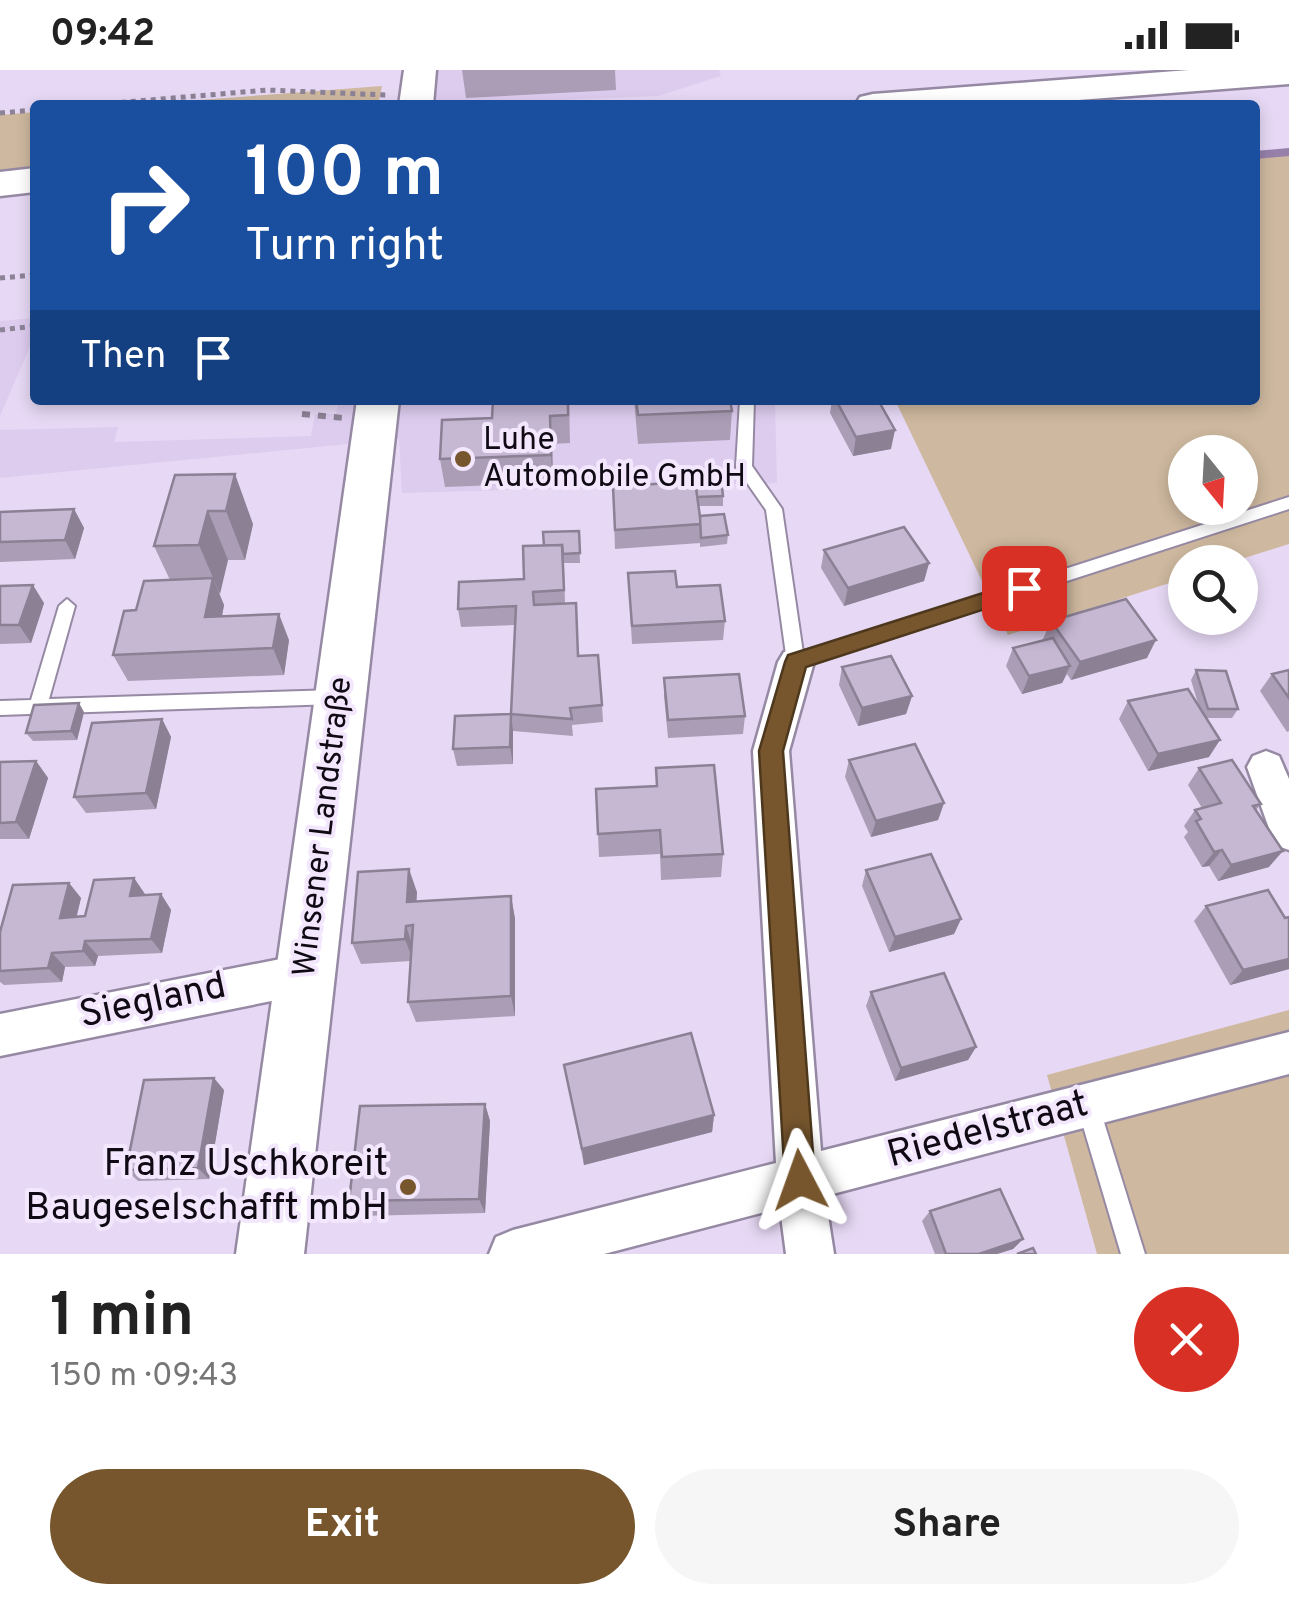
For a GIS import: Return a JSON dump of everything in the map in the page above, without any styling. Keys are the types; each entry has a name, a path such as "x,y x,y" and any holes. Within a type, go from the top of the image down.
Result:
{"highway":[{"path":"938,100 1289,73"},
{"path":"1180,100 1289,92"},
{"path":"0,184 30,181"},
{"path":"0,205 30,202"}],"main road":[{"name":"Winsener Landstraße","path":"270,1254 341,696 361,409"}],"street":[{"path":"796,662 771,751 800,1180 810,1254"},
{"path":"1266,767 1289,833"},
{"name":"Siegland","path":"0,1035 306,974"},
{"name":"Riedelstraat","path":"513,1254 1289,1053"}],"lane":[{"path":"747,405 744,467 774,508 796,662 1289,503"},
{"path":"38,707 67,606"},
{"path":"0,708 341,696"},
{"path":"1088,1105 1133,1254"}],"path":[{"path":"150,100 267,90 417,90"},
{"path":"0,113 30,110"},
{"path":"0,278 30,275"},
{"path":"0,330 30,327"},
{"path":"302,414 361,409"}],"shaded area":[{"path":"437,70 719,70 721,76 658,96 434,100"},
{"path":"382,86 379,100 199,100"},
{"path":"30,112 30,171 0,174 0,115"},
{"path":"1289,150 1289,544 1258,554 1258,545 1168,545 1168,583 1008,635 897,405 1260,405 1260,152"},
{"path":"30,318 30,347 0,416 0,321"},
{"path":"338,405 775,405 777,483 402,493 399,439 0,478 0,430 118,427 114,442 311,436 315,414 336,414"},
{"path":"1289,1010 1289,1254 1097,1254 1047,1075"}],"building":[{"path":"493,405 568,405 568,415 550,416 551,455 440,459 442,420 492,418"},
{"path":"637,405 731,405 732,411 638,415"},
{"path":"839,405 881,405 895,430 856,437"},
{"path":"693,468 720,468 723,496 697,497"},
{"path":"235,474 226,511 208,511 199,545 154,546 175,475"},
{"path":"695,481 701,524 615,530 613,487"},
{"path":"74,509 65,540 0,542 0,512"},
{"path":"724,514 728,535 701,538 700,516"},
{"path":"904,527 929,563 848,588 824,550"},
{"path":"579,531 580,553 563,554 562,545 544,546 543,532"},
{"path":"562,545 564,590 533,592 534,605 576,603 578,656 598,655 602,705 570,708 572,719 511,714 516,606 458,609 459,582 524,579 523,546"},
{"path":"675,571 677,587 720,585 725,621 632,626 628,573"},
{"path":"213,578 205,617 279,614 273,648 113,655 124,611 136,610 144,581"},
{"path":"33,585 19,625 0,625 0,586"},
{"path":"1126,599 1156,640 1080,662 1051,621"},
{"path":"1053,638 1070,666 1029,676 1013,648"},
{"path":"891,656 912,696 862,708 842,667"},
{"path":"1196,670 1226,671 1238,709 1208,709"},
{"path":"1289,670 1289,698 1272,674"},
{"path":"739,674 745,716 668,720 664,678"},
{"path":"1188,689 1220,740 1158,754 1128,701"},
{"path":"79,703 71,731 26,733 34,705"},
{"path":"511,714 510,747 453,749 455,716"},
{"path":"162,719 146,793 74,797 92,723"},
{"path":"915,744 944,803 876,821 849,760"},
{"path":"1232,760 1261,804 1253,806 1283,851 1231,865 1222,850 1214,852 1196,821 1201,819 1195,810 1221,803 1199,768"},
{"path":"36,761 16,822 0,823 0,762"},
{"path":"714,765 723,854 662,857 660,830 598,834 596,789 657,786 656,768"},
{"path":"931,854 961,919 895,937 866,870"},
{"path":"409,869 407,902 511,896 511,996 408,1002 413,925 406,926 405,939 352,943 358,872"},
{"path":"134,878 130,896 161,894 151,939 85,941 83,951 52,953 48,968 0,971 0,932 13,885 69,883 60,918 85,916 94,880"},
{"path":"1268,890 1285,918 1289,917 1289,959 1243,970 1206,906"},
{"path":"944,973 976,1047 901,1068 871,992"},
{"path":"691,1033 714,1115 582,1149 564,1065"},
{"path":"214,1078 198,1168 126,1170 144,1080"},
{"path":"485,1104 479,1199 349,1201 360,1106"},
{"path":"1000,1189 1023,1239 979,1254 946,1254 930,1211"}],"waterway":[{"path":"1260,155 1289,152"}],"place":[{"name":"Luhe Automobile GmbH","path":"463,459"},
{"name":"Franz Uschkoreit Baugeselschafft mbH","path":"408,1187"}],"route":[{"path":"800,1180 771,751 796,662 1024,588"}]}
